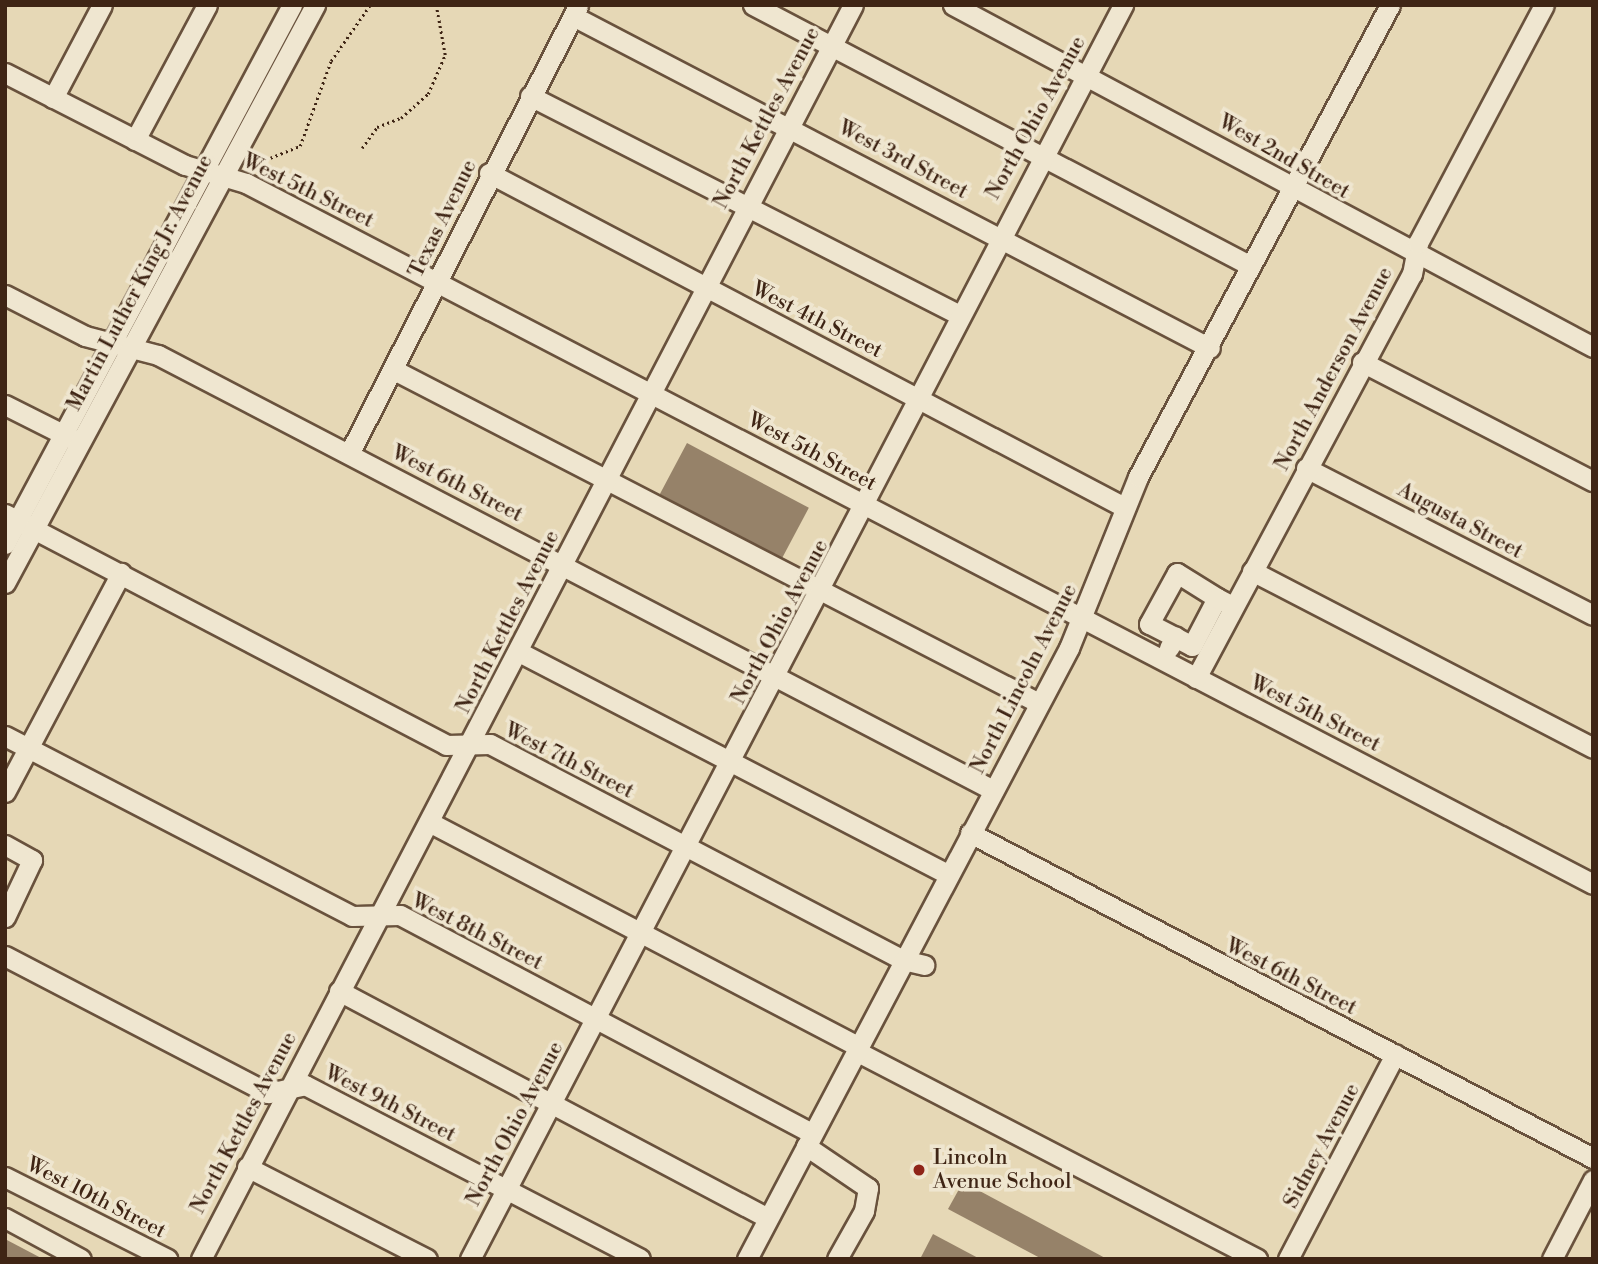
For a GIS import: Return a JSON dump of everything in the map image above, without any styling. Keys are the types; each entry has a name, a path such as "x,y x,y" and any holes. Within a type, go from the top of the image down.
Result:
{"street":[{"path":"53,98 102,5"},
{"path":"135,140 207,5"},
{"name":"Martin Luther King Jr. Avenue","path":"5,583 19,521 82,443 132,349 292,5"},
{"name":"Martin Luther King Jr. Avenue","path":"5,544 110,342 315,5"},
{"path":"753,5 1039,158 1251,266"},
{"name":"North Kettles Avenue","path":"201,1259 377,918 470,748 608,480 648,392 853,5"},
{"name":"West 2nd Street","path":"953,5 1593,347"},
{"name":"North Ohio Avenue","path":"470,1259 822,591 864,504 868,486 998,235 1123,5"},
{"name":"North Lincoln Avenue","path":"747,1259 1039,703 1081,617 1124,507 1390,5"},
{"name":"North Anderson Avenue","path":"1196,678 1208,635 1225,602 1252,571 1362,362 1412,274 1415,254 1544,5"},
{"name":"Texas Avenue","path":"349,454 394,370 489,173 576,11"},
{"name":"West 3rd Street","path":"576,11 1210,348"},
{"name":"West 5th Street","path":"7,78 135,140 214,172 436,281 1593,884"},
{"path":"530,96 744,210 958,314"},
{"name":"West 4th Street","path":"489,173 1124,507"},
{"name":"West 6th Street","path":"5,295 110,342 158,355 564,564 993,790"},
{"path":"1362,362 1593,481"},
{"path":"394,370 1039,703"},
{"path":"5,404 82,443"},
{"name":"Augusta Street","path":"1306,468 1593,615"},
{"name":"West 7th Street","path":"19,521 446,745 470,748 490,744 903,960 924,965"},
{"path":"1252,571 1593,748"},
{"path":"7,783 121,573"},
{"path":"1121,638 1149,624 1177,573 1225,602"},
{"path":"1149,624 1192,646 1208,635"},
{"path":"1162,660 1175,637"},
{"path":"519,652 733,760 948,874"},
{"name":"West 8th Street","path":"5,736 352,916 377,918 400,915 597,1018 809,1139 868,1188 864,1210 837,1259"},
{"path":"429,822 642,932 1257,1259"},
{"name":"West 6th Street","path":"970,833 1593,1158"},
{"path":"5,845 32,860 5,917"},
{"name":"West 9th Street","path":"5,956 268,1093 305,1085 640,1259"},
{"path":"339,991 768,1218"},
{"name":"Sidney Avenue","path":"1288,1259 1395,1054"},
{"path":"247,1167 427,1259"},
{"name":"West 10th Street","path":"5,1177 167,1259"},
{"path":"1552,1259 1593,1180"},
{"path":"5,1218 81,1259"}],"path":[{"path":"244,168 300,146 331,61 370,5"},
{"path":"362,148 377,127 416,107 440,70 445,55 436,5"}],"building":[{"path":"687,443 809,508 782,559 660,494"},
{"path":"963,1182 1107,1259 1042,1259 948,1209"},
{"path":"933,1234 980,1259 920,1259"},
{"path":"5,1239 43,1259 5,1259"}],"place":[{"name":"Lincoln Avenue School","path":"919,1170"}]}
